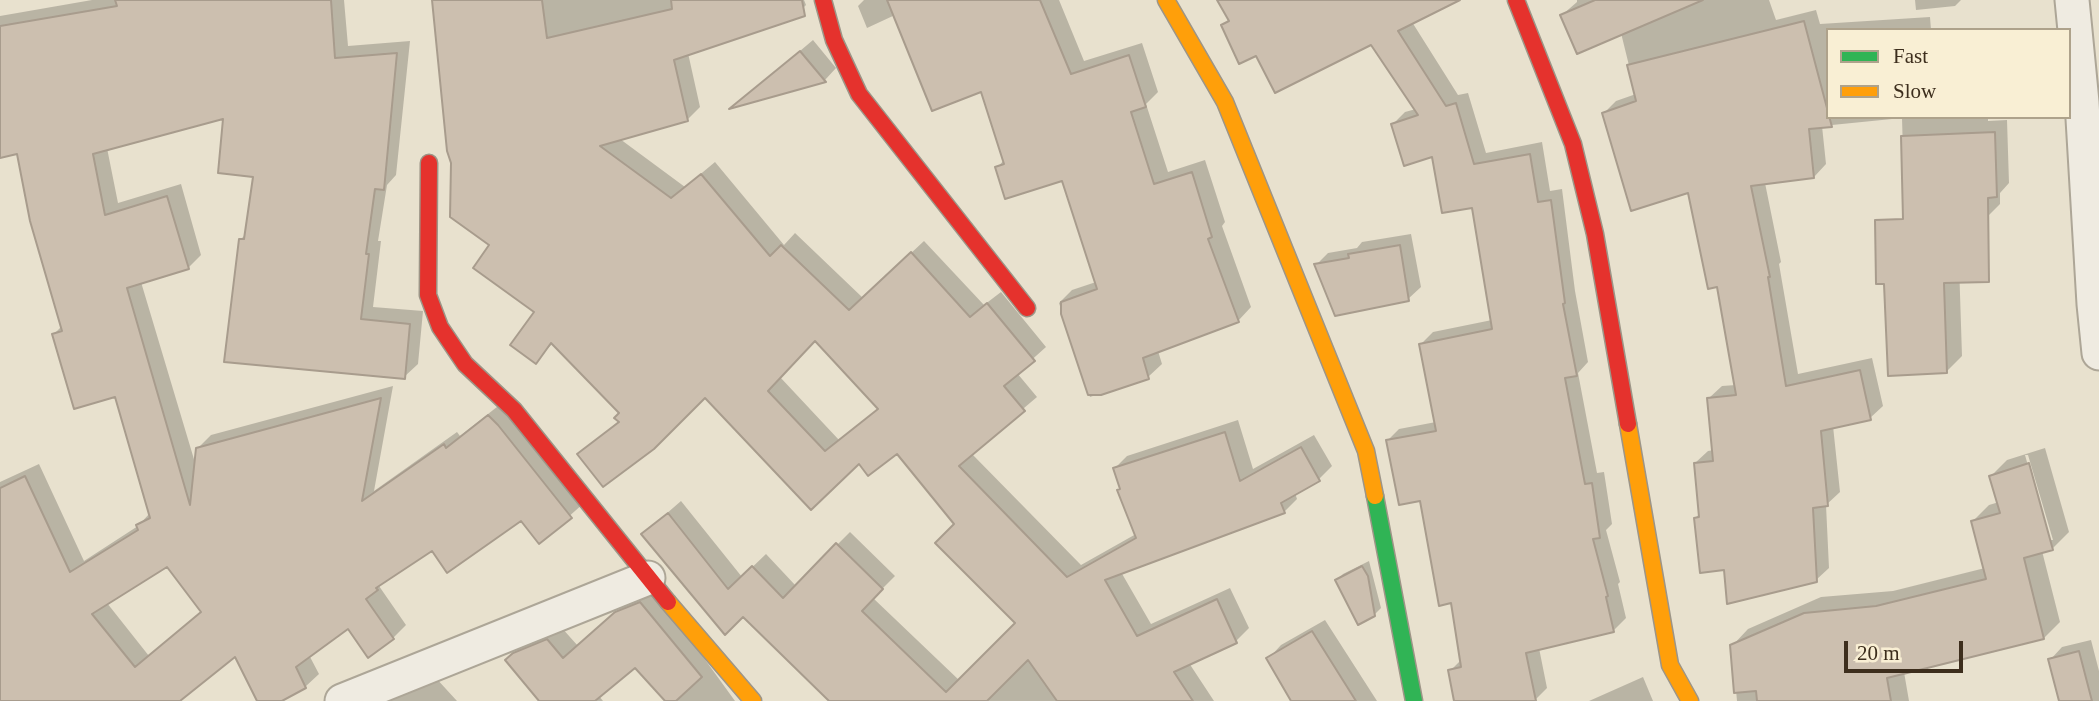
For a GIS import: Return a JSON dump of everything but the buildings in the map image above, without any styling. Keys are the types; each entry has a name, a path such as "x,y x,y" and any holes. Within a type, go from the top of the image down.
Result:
{"street":[{"path":"823,0 834,40 859,94 1027,308"},
{"path":"1166,0 1225,102 1366,450 1413,701"},
{"path":"1516,0 1573,144 1595,234 1670,664 1690,701"},
{"path":"2072,0 2091,102 2094,304 2099,353"},
{"path":"429,163 428,295 440,327 465,364 514,410 648,578 753,701"},
{"path":"342,701 648,578"}],"traffic: fast":[{"path":"1375,496 1414,701"}],"traffic: slow":[{"path":"1166,0 1225,102 1366,451 1375,496"},
{"path":"1628,424 1670,665 1690,701"},
{"path":"668,602 753,701"}],"traffic: jam":[{"path":"823,0 834,40 859,94 1027,308"},
{"path":"1516,0 1573,144 1595,234 1628,424"},
{"path":"429,163 428,295 440,327 465,364 514,410 668,602"}]}
